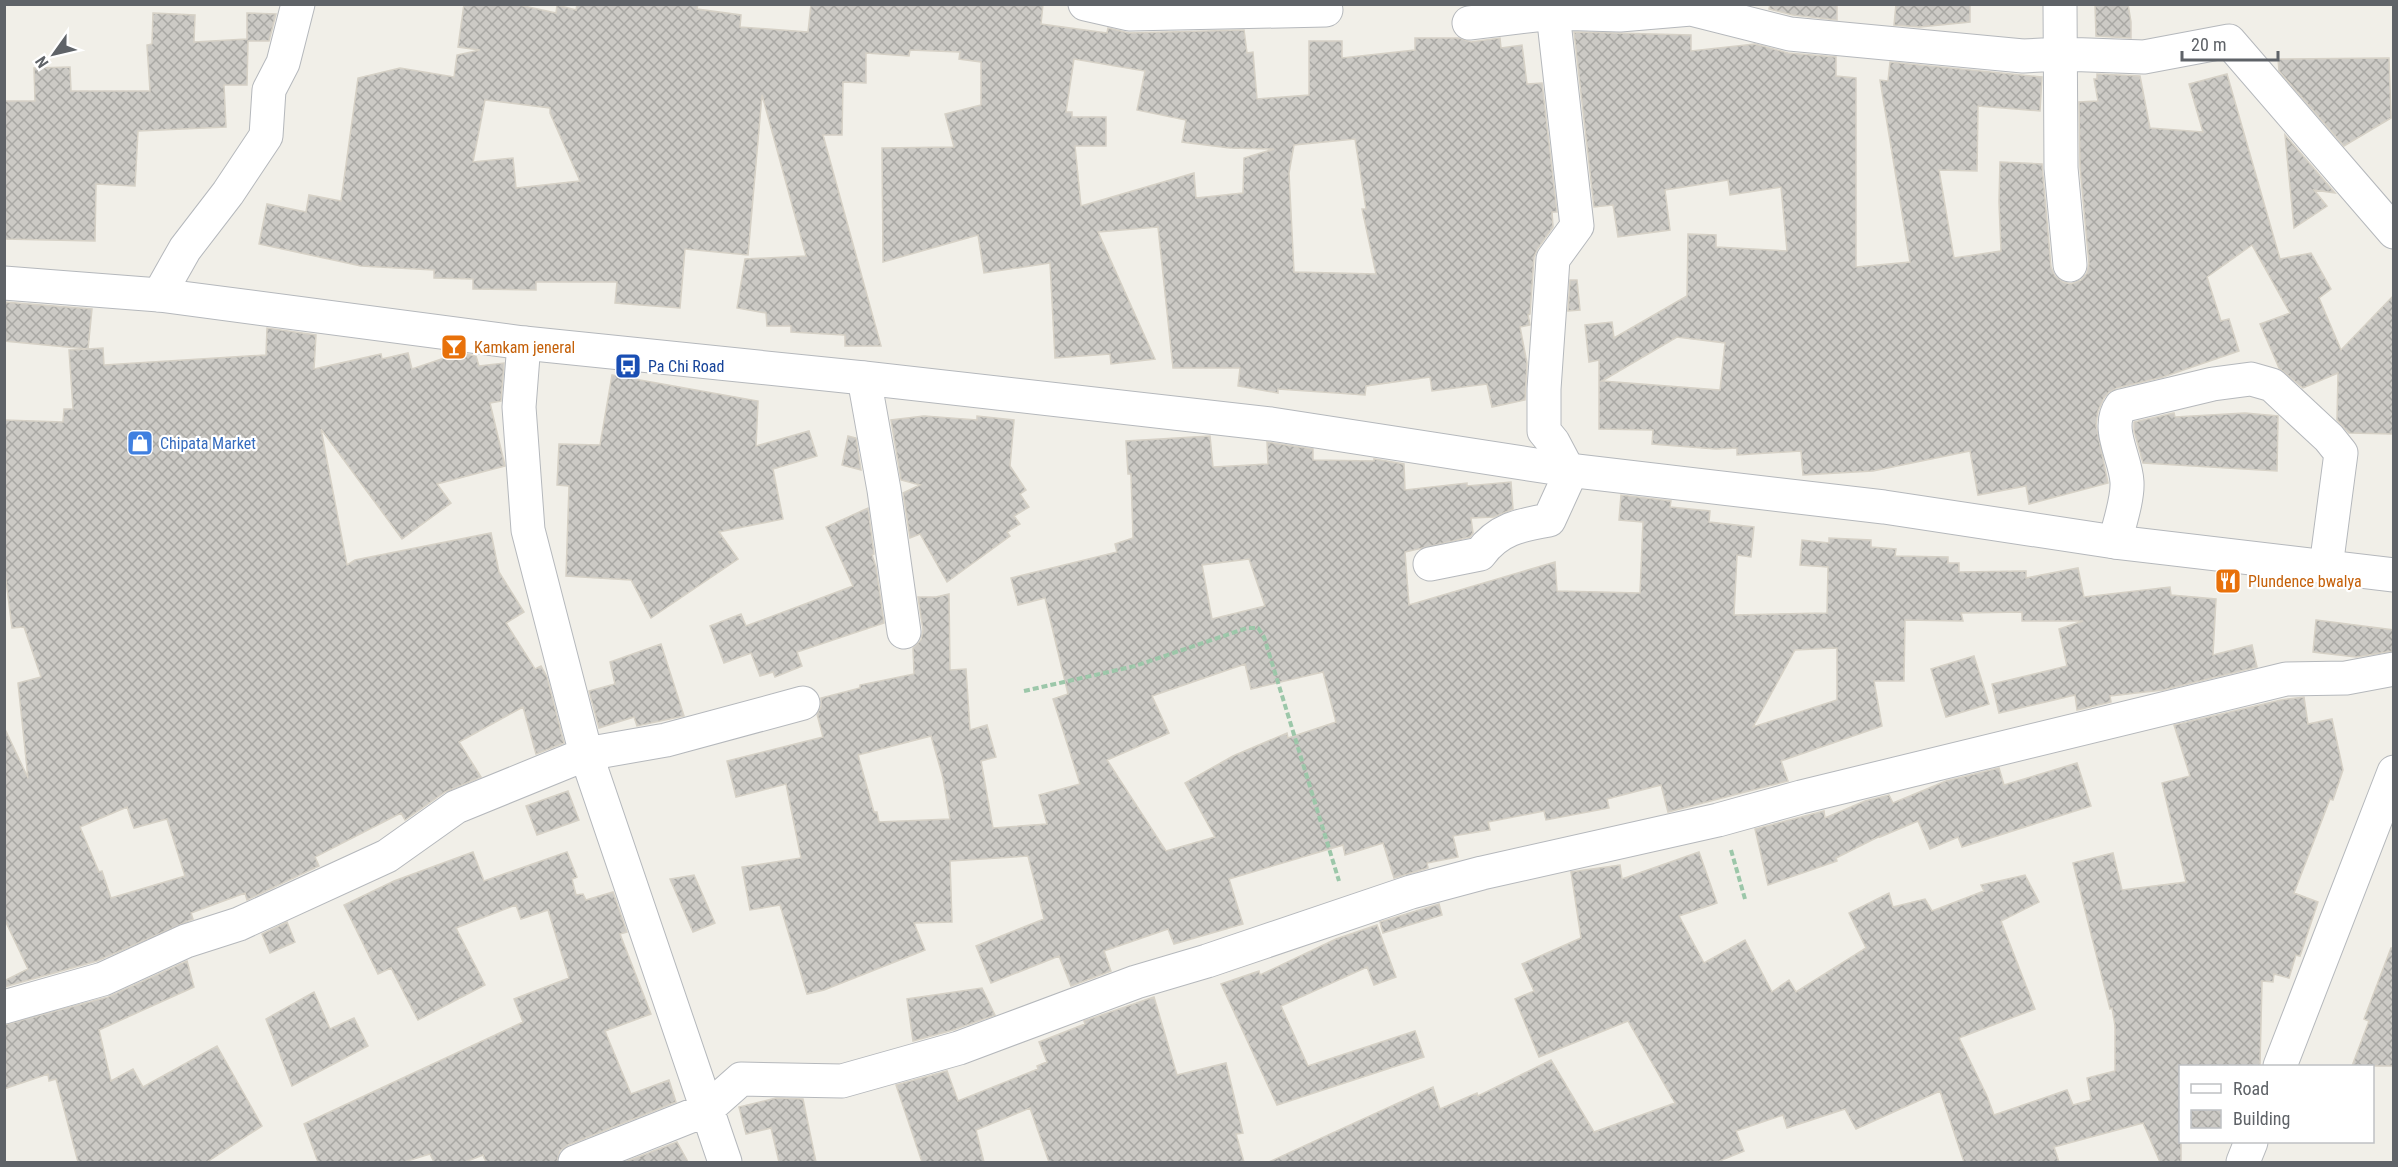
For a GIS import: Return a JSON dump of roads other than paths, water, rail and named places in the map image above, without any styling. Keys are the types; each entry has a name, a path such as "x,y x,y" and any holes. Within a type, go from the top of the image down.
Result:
{"street":[{"path":"159,295 185,249 228,193 266,136 269,90 283,63 298,4"},
{"path":"1085,4 1129,14 1326,10"},
{"path":"2060,4 2061,168 2070,265"},
{"path":"1469,23 1553,13 1620,15 1691,9 1790,34 2023,56 2061,54 2144,57 2229,41 2394,232"},
{"path":"1430,564 1480,554 1491,539 1520,524 1549,520 1570,474 1553,442 1544,431 1544,388 1553,258 1577,226 1553,13"},
{"path":"4,283 159,295 524,343 864,378 1271,424 1568,470 1884,507 2115,542 2394,575"},
{"path":"524,343 519,406 528,530 586,754 725,1162"},
{"path":"864,378 884,490 904,632"},
{"path":"2115,542 2127,483 2114,425 2115,414 2121,406 2213,384 2250,379 2272,385 2329,438 2341,453 2326,567"},
{"path":"575,1162 706,1110 741,1079 842,1081 959,1048 1136,982 1412,892 1482,873 1718,820 1801,797 2286,679 2346,678 2394,669"},
{"path":"4,1007 103,979 186,941 239,924 387,856 456,807 586,754 666,740 803,703"},
{"path":"2280,1065 2394,772"},
{"path":"2243,1162 2251,1143"}],"place":[{"name":"Kamkam jeneral","path":"454,347"},
{"name":"Pa Chi Road","path":"628,366"},
{"name":"Chipata Market","path":"140,443"},
{"name":"Plundence bwalya","path":"2228,581"}]}
